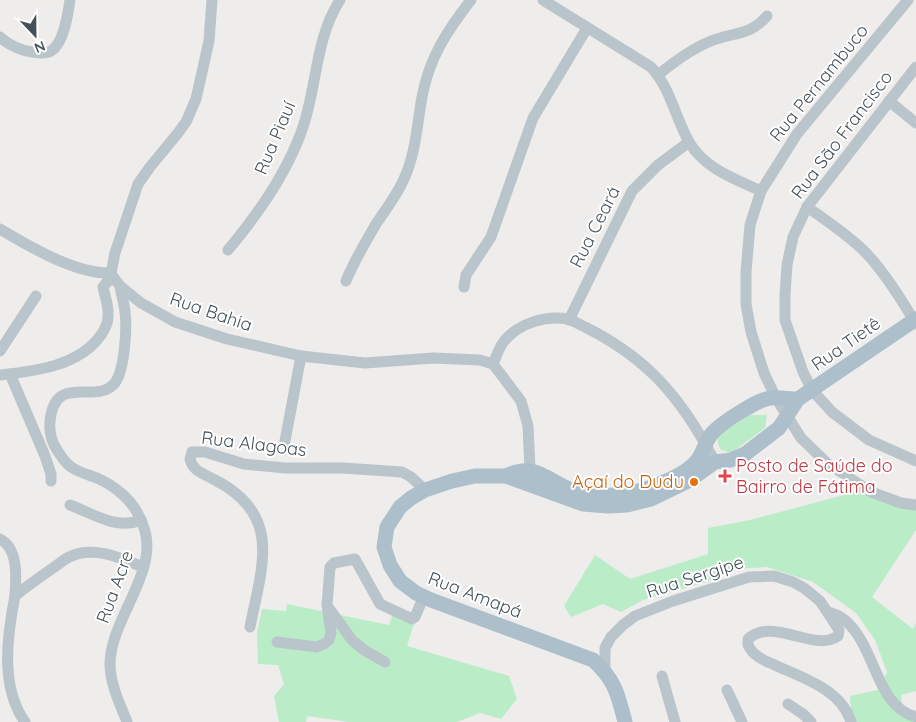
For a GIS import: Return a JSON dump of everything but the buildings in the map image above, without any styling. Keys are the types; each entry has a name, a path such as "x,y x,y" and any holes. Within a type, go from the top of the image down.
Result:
{"main road":[{"name":"Rua Tietê","path":"715,462 731,460 745,454 779,428 798,399 915,321"},
{"path":"687,475 698,460 711,434 748,407 765,399 798,399"},
{"path":"536,477 575,497 612,495 626,500 645,489 687,475 715,462"},
{"name":"Rua Amapá","path":"536,477 519,471 506,476 475,476 425,490 411,498 400,507 388,527 384,547 390,565 400,580 424,596 593,660 605,671"},
{"path":"605,671 606,690 615,722"},
{"path":"605,671 616,688 625,722"}],"street":[{"path":"0,37 15,48 45,53 52,51 63,34 70,0"},
{"path":"115,279 115,253 138,184 186,122 196,99 208,47 212,0"},
{"name":"Rua Piauí","path":"228,250 252,222 288,162 304,124 328,21 340,0"},
{"path":"346,281 358,255 404,179 412,156 428,69 440,43 471,0"},
{"path":"543,0 642,61 658,75 689,142 705,160 720,172 761,191"},
{"name":"Rua Pernambuco","path":"908,0 797,134 761,191 750,225 746,272 746,304 751,332 764,373 776,398 801,438 827,463 872,492 901,503 916,505"},
{"path":"658,75 693,49 712,40 751,30 767,16"},
{"path":"464,287 466,275 491,237 533,118 588,28"},
{"name":"Rua São Francisco","path":"916,67 807,207 793,237 787,265 785,320 799,364 812,390 832,412 869,440 916,462"},
{"path":"889,100 916,123"},
{"name":"Rua Ceará","path":"569,320 632,191 658,165 689,142"},
{"path":"807,207 840,230 864,251 915,321"},
{"path":"0,229 36,251 115,279"},
{"path":"51,481 51,474 42,448 5,375 62,363 78,357 88,350 96,342 107,324 108,305 103,286 115,279"},
{"name":"Rua Bahia","path":"115,279 153,311 175,322 227,339 301,356 322,360 365,363 433,358 480,360 493,364"},
{"name":"Rua Acre","path":"115,279 125,311 124,340 119,376 114,385 106,390 96,393 79,391 65,394 52,410 50,434 54,445 71,467 100,479 120,492 133,505 141,520 148,546 143,567 112,648 110,665 113,685 127,722"},
{"path":"0,351 36,296"},
{"path":"536,477 528,426 521,401 493,364 506,339 518,329 532,322 549,319 569,320 598,333 624,349 659,380 682,407 715,462"},
{"path":"285,441 301,356"},
{"name":"Rua Alagoas","path":"250,627 264,549 260,525 251,506 241,497 217,480 194,469 190,459 192,452 205,452 244,464 285,468 343,468 402,472 411,477 425,490"},
{"path":"70,505 101,519 117,523 127,524 141,520"},
{"path":"0,539 6,542 12,552 16,581 8,632 9,680 17,712 25,722"},
{"path":"15,596 68,557 81,553 115,556 143,567"},
{"path":"277,642 317,647 329,640 331,633 327,605 330,567 334,563 355,559 378,600 390,610 412,619 415,618 424,596"},
{"name":"Rua Sergipe","path":"605,671 605,648 611,637 622,625 635,616 673,601 749,577 774,576 793,582 809,592 828,612 842,618 866,647 889,699 899,710 916,717"},
{"path":"327,605 352,640 364,650 385,662"},
{"path":"828,612 839,630 838,636 832,640 769,631 753,634 748,639 748,645 758,658 806,679 835,696 848,712 851,722"},
{"path":"662,676 675,722"},
{"path":"726,690 742,722"},
{"path":"788,704 811,722"}],"green space":[{"path":"750,415 767,415 765,428 731,453 721,450 717,435"},
{"path":"863,490 916,505 916,530 872,597 913,629 916,623 916,691 901,695 902,706 916,722 852,722 850,696 878,690 887,672 875,640 856,613 813,582 767,567 735,569 706,582 643,600 621,612 603,604 571,617 564,606 595,555 630,579 708,554 708,528 750,520"},
{"path":"287,604 389,625 394,611 415,620 407,646 509,676 517,699 501,719 480,713 457,722 350,722 307,716 306,722 279,722 274,696 284,684 278,665 258,664 257,633 262,609 286,611"}],"place":[{"name":"Posto de Saúde do Bairro de Fátima","path":"725,476"},
{"name":"Açaí do Dudu","path":"694,482"}]}
